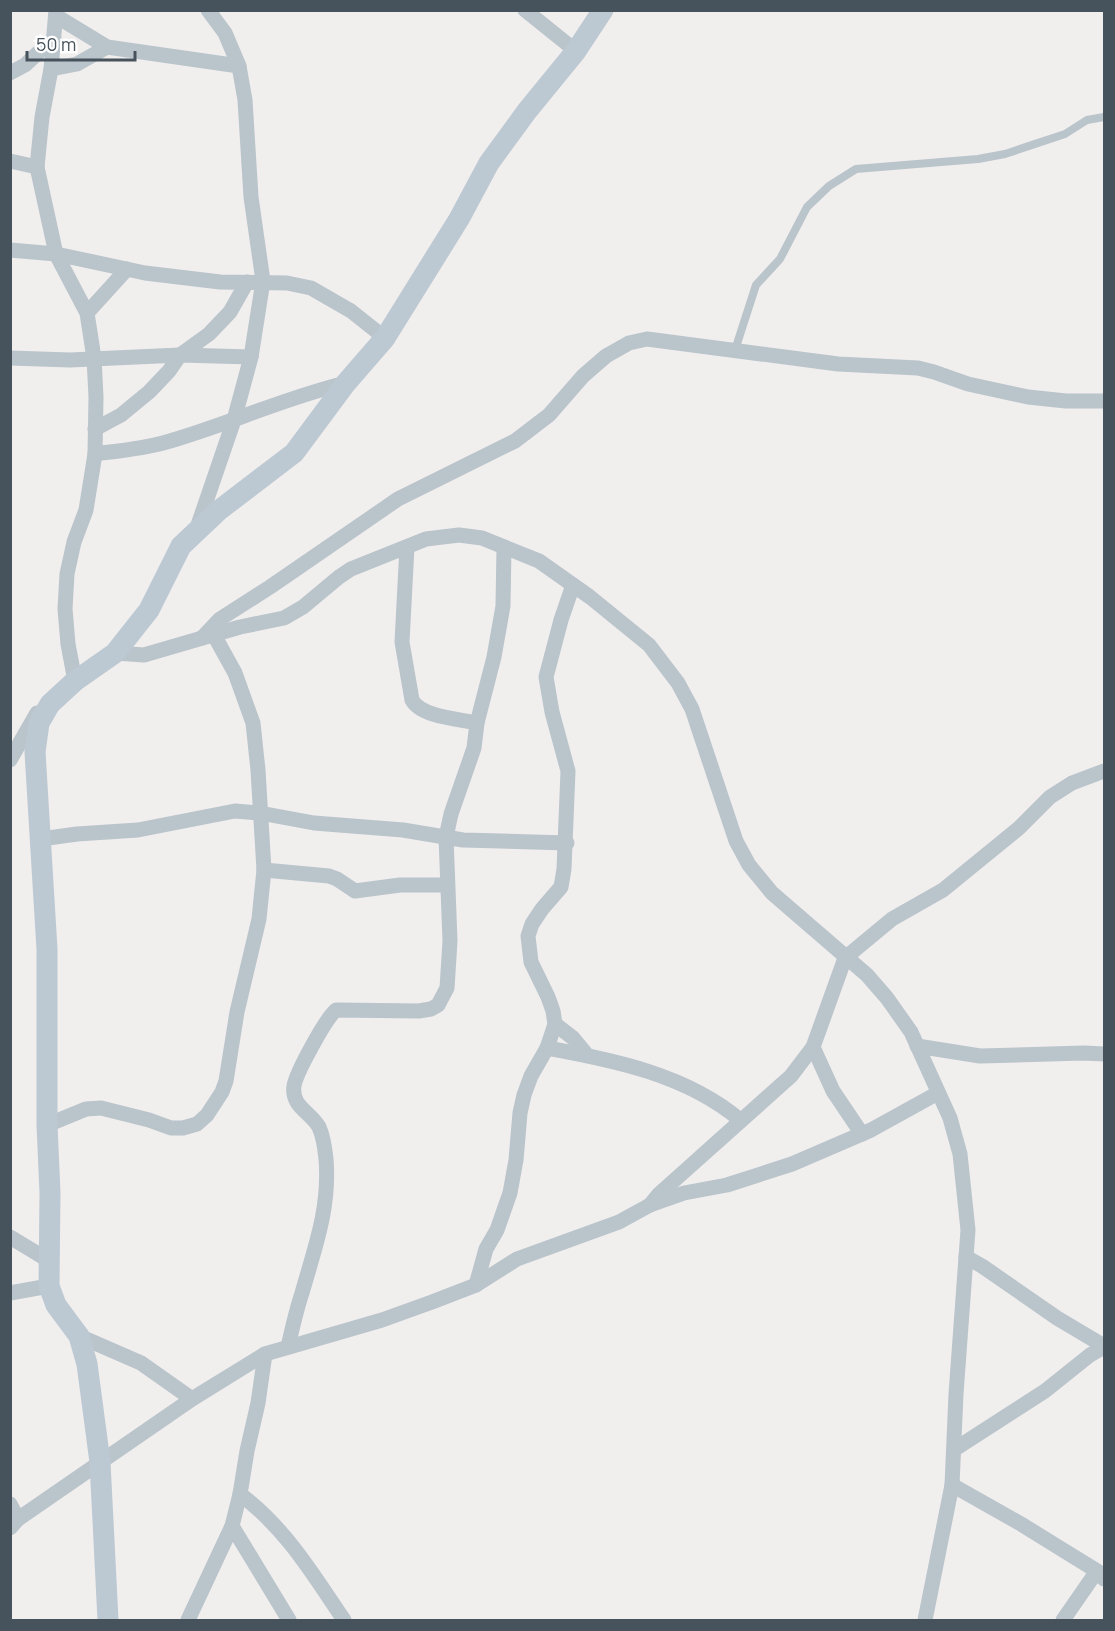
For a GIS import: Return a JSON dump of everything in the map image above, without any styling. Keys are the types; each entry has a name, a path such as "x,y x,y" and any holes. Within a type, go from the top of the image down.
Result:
{"street":[{"path":"196,531 234,420 251,357 263,281 251,197 245,100 239,66 225,33 208,10"},
{"path":"525,10 576,51"},
{"path":"10,760 37,712 115,653 149,610 181,546 218,511 294,453 346,383 385,338 459,219 489,163 527,111 576,51 603,10"},
{"path":"75,681 68,644 65,609 67,574 74,542 86,510 95,454 94,358 87,313 56,254 37,167 42,117 51,69 56,13 107,47 239,66"},
{"path":"10,73 25,65 54,38"},
{"path":"51,69 77,64 107,47"},
{"path":"10,161 37,167"},
{"path":"10,250 56,254 145,273 220,282 287,283 311,288 351,311 385,338"},
{"path":"87,313 127,269"},
{"path":"96,429 121,415 149,392 169,371 180,355 208,334 230,312 247,282"},
{"path":"208,637 220,619 398,499 515,441 549,415 606,356 629,343 647,339 838,364 918,368 968,384 1028,397 1066,401 1104,400"},
{"path":"10,358 70,360 154,358 180,355 251,357"},
{"path":"95,454 160,444 234,420 286,399 346,383"},
{"path":"115,653 144,655 292,614 351,569 426,539 459,535 482,538 539,561 649,645 678,683 692,709 736,841 749,865 772,893 867,975 887,998 911,1032 950,1118 960,1154 968,1230 952,1485 925,1620"},
{"path":"407,547 402,642 412,700 420,710 477,723"},
{"path":"288,1347 324,1217 326,1187 326,1158 323,1139 316,1123 296,1102 294,1090 296,1079 330,1016 336,1010 419,1011 431,1009 441,1001 447,988 450,915 446,885 446,837 451,814 474,748 477,723 494,657 503,606 504,547"},
{"path":"476,1285 486,1249 497,1230 510,1193 524,1095 531,1076 547,1048 555,1024 548,998 531,962 528,936 532,924 542,909 561,887 567,843 568,771 549,702 546,677 573,585"},
{"path":"47,1125 86,1109 101,1108 177,1129 197,1124 207,1115 222,1092 226,1081 237,1012 259,919 264,870 253,723 235,673 208,637"},
{"path":"50,704 39,723 35,752 47,949 49,1286 56,1305 79,1336 87,1364 100,1462 108,1620"},
{"path":"650,1206 659,1194 791,1076 813,1047 845,958 892,919 943,890 1019,828 1050,797 1072,783 1104,771"},
{"path":"41,839 138,830 235,811 261,813 314,823 403,830 493,842 567,843"},
{"path":"264,870 329,876 355,891 400,885 446,885"},
{"path":"555,1024 573,1038 587,1055"},
{"path":"917,1046 980,1056 1104,1054"},
{"path":"813,1047 833,1091 862,1134"},
{"path":"547,1048 587,1055 666,1078 702,1093 724,1106 740,1120"},
{"path":"10,1504 14,1524 192,1399 265,1354 382,1320 476,1285 517,1259 619,1221 684,1193 727,1185 792,1164 862,1134 938,1093"},
{"path":"10,1237 48,1260"},
{"path":"955,1449 1045,1391 1090,1354 1104,1346 1057,1318 966,1257"},
{"path":"10,1293 49,1286"},
{"path":"79,1336 141,1363 192,1399"},
{"path":"188,1620 232,1526 258,1403 265,1354"},
{"path":"952,1485 1021,1524 1101,1575 1063,1620"},
{"path":"240,1494 256,1506 296,1548 344,1620"},
{"path":"232,1526 289,1620"}],"lane":[{"path":"735,350 756,285 780,259 807,207 829,186 856,169 978,159 1005,154 1065,134 1087,120 1104,117"}]}
